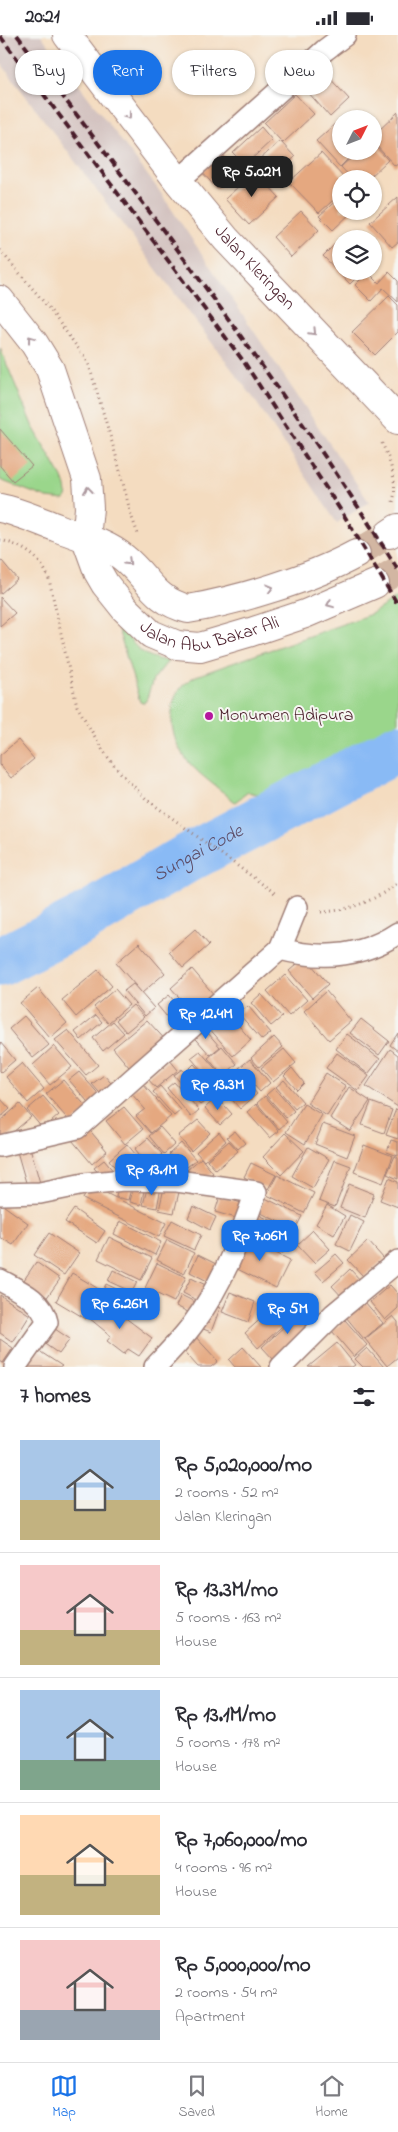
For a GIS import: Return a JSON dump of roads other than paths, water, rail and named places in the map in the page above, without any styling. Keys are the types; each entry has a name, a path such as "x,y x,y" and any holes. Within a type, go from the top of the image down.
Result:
{"main road":[{"name":"Jalan Kleringan","path":"67,35 178,181 226,239 398,420"},
{"name":"Jalan Abu Bakar Ali","path":"0,300 34,343 50,369 87,479 89,508 86,539 98,572 125,609 151,634 162,640 187,647 200,647 251,633 305,614 374,584"},
{"path":"0,508 86,539"},
{"name":"Jalan Abu Bakar Ali","path":"86,539 113,550 123,557 152,590 177,606 188,609 292,581 356,554"}],"street":[{"path":"178,181 344,35"},
{"path":"0,1146 77,1127 280,949 297,907"},
{"path":"280,949 298,954 337,955 380,943 398,933"},
{"path":"0,1194 40,1193 122,1180 177,1181 256,1192 243,1230 217,1286 193,1324 155,1367"},
{"path":"281,1367 334,1314 398,1261"},
{"path":"0,1280 29,1297 38,1305 45,1312 47,1322 15,1367"}],"waterway":[{"name":"Sungai Code","path":"0,962 80,921 186,859 398,748"}],"tunnel":[{"path":"356,554 389,534"},
{"path":"375,584 398,570"}],"railway":[{"path":"17,35 261,365 308,432 398,570"},
{"path":"0,36 244,362 345,517 398,605"}],"place":[{"name":"Monumen Adipura","path":"209,716"}]}
